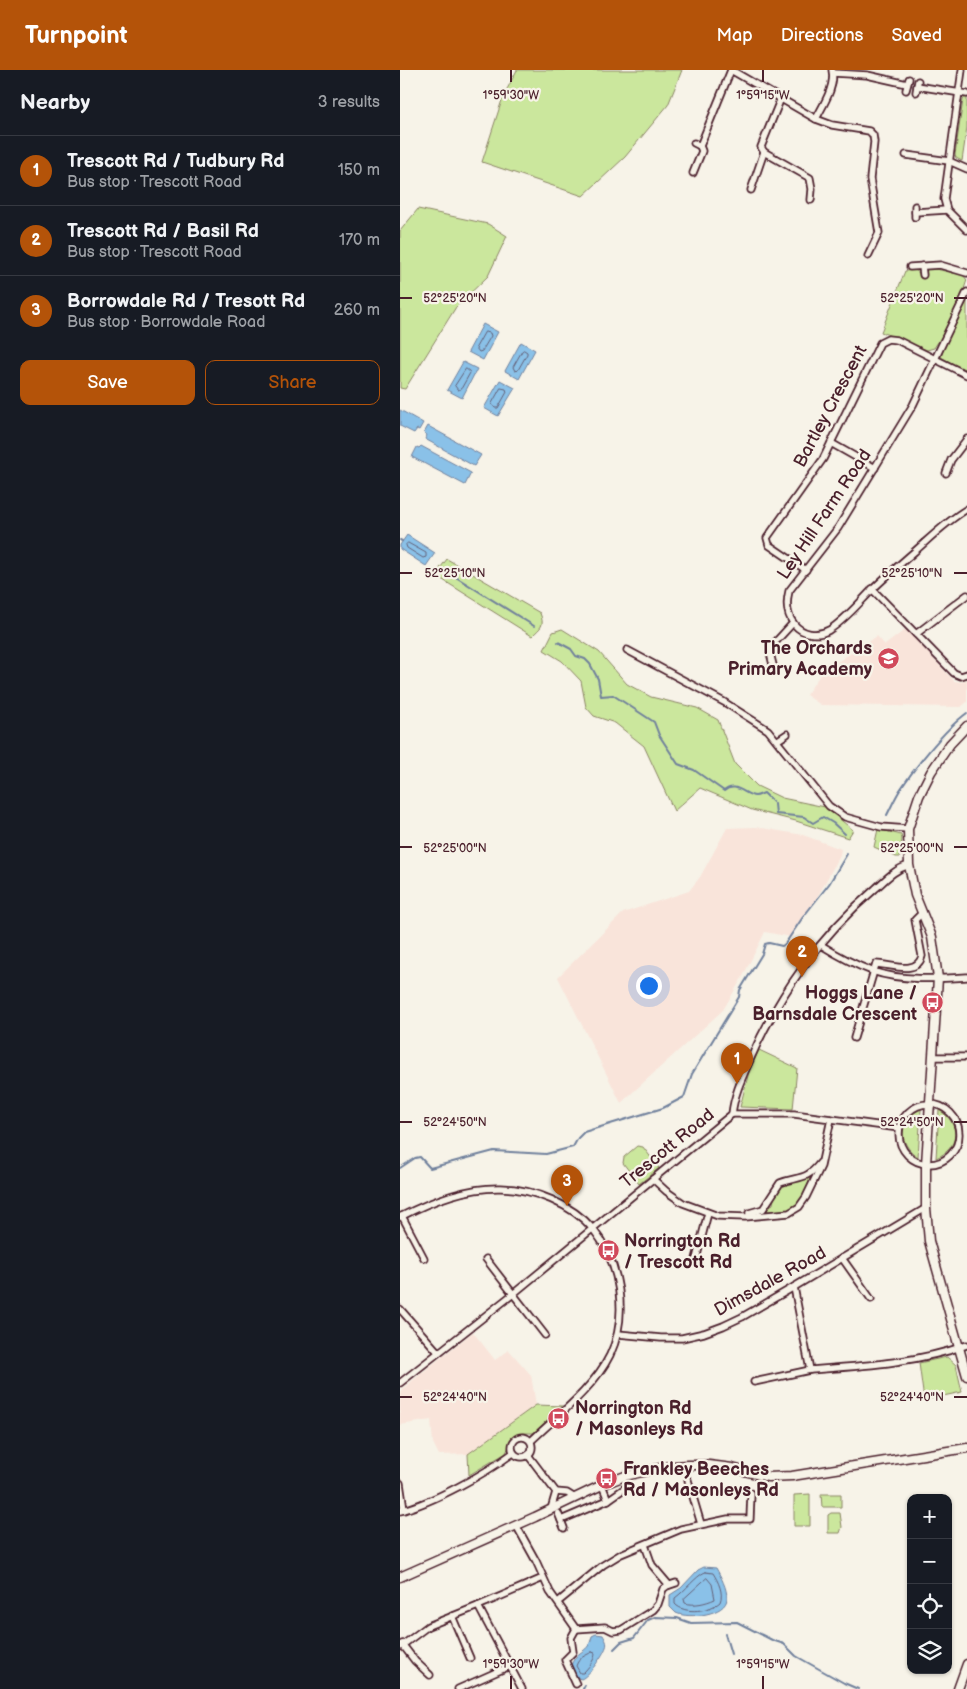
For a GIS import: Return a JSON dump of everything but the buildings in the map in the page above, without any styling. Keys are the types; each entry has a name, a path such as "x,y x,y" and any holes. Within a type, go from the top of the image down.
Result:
{"street":[{"path":"693,173 702,151 697,145 731,70 816,119 832,125 869,131 873,136 874,142 870,179 879,233 868,256"},
{"path":"962,70 944,199 948,210 967,230"},
{"path":"816,119 830,92 833,72 866,75 907,84"},
{"path":"917,86 967,94"},
{"path":"781,98 761,147 764,152 810,178 811,200"},
{"path":"913,146 909,155 949,161 967,169"},
{"path":"751,190 764,152"},
{"path":"915,211 948,210"},
{"path":"910,267 940,264 967,273"},
{"path":"922,266 923,275"},
{"name":"Ley Hill Farm Road","path":"793,623 788,614 789,592 838,528 913,405 967,292"},
{"name":"Bartley Crescent","path":"806,570 768,545 767,538 823,459 880,343 888,339 897,340 934,359"},
{"path":"934,359 967,375"},
{"path":"946,473 950,460 967,438"},
{"path":"831,443 875,468"},
{"path":"773,665 769,649 793,623 808,634 828,631 941,528 967,509"},
{"path":"872,589 954,673 962,676 967,674"},
{"path":"916,634 967,595"},
{"path":"627,650 724,702 768,730 778,740 829,806 844,817 881,827 908,829"},
{"path":"967,726 950,744 931,772 919,796 908,829 909,865 915,895 932,937 938,978 926,1164 926,1208 929,1241 967,1376"},
{"path":"778,740 786,734"},
{"name":"Trescott Road","path":"400,1383 513,1294 732,1114 737,1092 756,1047 787,989 820,945 861,901 900,868 909,865"},
{"path":"854,1038 876,964 908,967 916,966 921,960 922,956 915,920 922,913"},
{"path":"820,945 843,959 873,971 906,978 967,977"},
{"path":"933,1057 967,1057"},
{"path":"930,1104 940,1106 951,1114 958,1125 959,1134 956,1148 949,1157 940,1162 926,1164 912,1160 904,1151 899,1141 899,1128 902,1119 917,1106 930,1104"},
{"path":"732,1114 794,1114 899,1128"},
{"path":"653,1179 683,1203 718,1216 745,1217 789,1213 799,1207 806,1197 821,1166 831,1119"},
{"path":"959,1134 967,1135"},
{"path":"742,1216 763,1208 780,1183 805,1177 823,1159"},
{"path":"424,1258 401,1216 440,1200 482,1189 501,1188 521,1190 542,1196 578,1216 592,1229 606,1250 614,1267 620,1302 618,1334 602,1369 574,1401 530,1441"},
{"name":"Dimsdale Road","path":"618,1334 682,1338 704,1333 742,1317 926,1208"},
{"path":"695,1263 708,1213"},
{"path":"842,1258 871,1299"},
{"path":"486,1259 546,1335"},
{"path":"794,1287 810,1370"},
{"path":"400,1309 438,1352"},
{"path":"754,1382 810,1370 880,1364 919,1358 967,1345"},
{"path":"526,1437 530,1441 532,1447 528,1455 520,1457 513,1453 511,1446 517,1438 526,1437"},
{"path":"400,1577 516,1525 554,1511 602,1485 647,1471 687,1465 722,1466 768,1477 780,1477 967,1448"},
{"path":"400,1482 402,1510 454,1488 495,1466 513,1453"},
{"path":"528,1455 556,1492 554,1511 564,1528"},
{"path":"688,1480 701,1524"},
{"path":"602,1485 608,1500"},
{"path":"561,1520 608,1500 628,1486"},
{"path":"556,1492 567,1493 575,1498"},
{"path":"558,1602 608,1562 621,1554 675,1531 728,1519 750,1519 751,1493"},
{"path":"516,1525 550,1592 576,1629"},
{"path":"645,1545 652,1565 669,1585"},
{"path":"430,1675 401,1646 428,1626 543,1578"},
{"path":"576,1629 605,1627 613,1631 621,1630 653,1610 658,1604 663,1589 676,1583"},
{"path":"478,1606 522,1689"},
{"path":"452,1616 470,1658"},
{"path":"576,1629 571,1638 573,1652 564,1660 576,1684"},
{"path":"958,1689 967,1664"},
{"path":"458,1689 510,1666"}],"shaded area":[{"name":"The Orchards Primary Academy","path":"906,629 954,681 962,682 967,679 967,702 961,707 821,705 806,695 822,672 877,636 885,645"},
{"path":"756,827 803,835 841,849 840,855 819,894 791,937 765,932 742,978 723,1010 621,1103 558,977 623,913 689,891 700,877 727,828"},
{"path":"473,1332 495,1360 509,1350 531,1375 536,1405 468,1454 439,1455 433,1443 431,1420 400,1425 400,1398 402,1391 412,1381"}],"green space":[{"path":"517,70 682,70 668,105 625,157 583,196 482,162 503,97"},
{"path":"965,97 967,97 967,127 962,161 956,158 955,155"},
{"path":"418,209 488,224 507,236 488,276 456,307 405,389 400,388 400,231"},
{"path":"931,268 963,275 967,280 955,316 967,299 967,371 941,357 952,321 934,348 927,350 881,332 905,271 915,270 919,273 920,277 925,277 926,270"},
{"path":"447,559 540,613 542,624 540,628 532,636 435,575"},
{"path":"562,629 599,652 627,684 651,697 697,708 718,720 735,764 757,786 782,798 825,807 853,830 848,838 796,821 752,810 700,788 674,811 644,746 615,723 594,716 586,707 581,681 562,661 544,650 553,632"},
{"path":"878,829 901,835 900,857 874,847"},
{"path":"759,1050 797,1068 793,1109 740,1107 749,1072"},
{"path":"921,1109 918,1157 906,1145 903,1132 904,1125 908,1119"},
{"path":"939,1110 951,1122 955,1135 950,1148 936,1158"},
{"path":"637,1146 643,1147 659,1168 639,1184 623,1163 624,1157"},
{"path":"810,1178 803,1196 796,1206 785,1210 766,1211 773,1204 777,1191 781,1187 790,1182"},
{"path":"947,1357 956,1365 962,1392 924,1400 919,1363"},
{"path":"536,1405 563,1406 534,1433 523,1433 513,1437 506,1453 469,1475 468,1454"},
{"path":"810,1494 810,1526 794,1526 794,1495"},
{"path":"821,1494 841,1494 841,1507 822,1507"},
{"path":"840,1513 842,1527 840,1533 828,1533 828,1515"}],"water":[{"path":"483,324 498,332 483,360 468,352"},
{"path":"521,342 535,350 519,379 505,371"},
{"path":"463,362 477,369 462,398 447,390"},
{"path":"500,380 515,388 498,416 484,408"},
{"path":"400,410 423,423 419,430 417,429 414,433 400,426"},
{"path":"428,426 481,455 474,466 425,439 427,435 424,433"},
{"path":"421,446 471,473 465,485 412,457 417,447"},
{"path":"407,535 435,553 426,566 400,549 400,545"},
{"path":"704,1567 716,1568 726,1590 727,1598 725,1604 714,1612 706,1614 689,1616 676,1613 670,1607 670,1595 681,1588 698,1570"},
{"path":"596,1634 603,1635 607,1646 588,1674 581,1679 576,1677 571,1665 574,1659 586,1649 592,1636"}],"waterway":[{"path":"451,574 534,626"},
{"path":"558,642 571,649 576,656 585,659 590,664 598,679 601,696 613,695 654,722 659,735 678,764 694,770 724,791 732,787 755,796 764,793 775,804 776,814 804,817 813,823 823,817 845,834"},
{"path":"887,815 900,790 922,760 940,738 967,713"},
{"path":"400,1168 415,1158 420,1157 430,1168 494,1151 546,1154 573,1147 584,1132 663,1108 684,1097 692,1074 739,997 740,990 762,954 765,944 782,946 785,944 829,884 847,854"},
{"path":"614,1649 621,1642 634,1638 648,1620 655,1617 677,1618 691,1623 737,1622 784,1644 796,1656 858,1689"},
{"path":"725,1634 731,1654"},
{"path":"583,1689 585,1685"}],"place":[{"name":"The Orchards Primary Academy","path":"888,658"},
{"name":"Trescott Rd / Basil Rd","path":"802,977"},
{"name":"Hoggs Lane / Barnsdale Crescent","path":"933,1003"},
{"name":"Trescott Rd / Tudbury Rd","path":"737,1084"},
{"name":"Borrowdale Rd / Tresott Rd","path":"567,1206"},
{"name":"Norrington Rd / Trescott Rd","path":"608,1251"},
{"name":"Norrington Rd / Masonleys Rd","path":"559,1418"},
{"name":"Frankley Beeches Rd / Masonleys Rd","path":"607,1479"}]}
